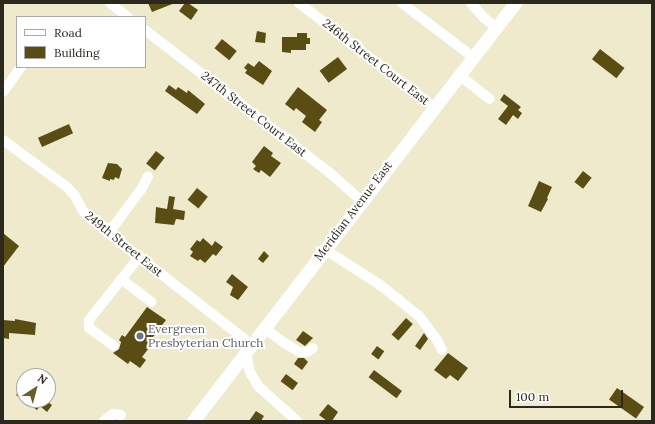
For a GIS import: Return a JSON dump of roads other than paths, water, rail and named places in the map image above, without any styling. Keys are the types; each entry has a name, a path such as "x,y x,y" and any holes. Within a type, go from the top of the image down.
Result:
{"main road":[{"name":"Meridian Avenue East","path":"193,421 515,3"}],"street":[{"path":"110,3 127,16"},
{"name":"246th Street Court East","path":"299,3 434,107"},
{"path":"402,3 473,57"},
{"path":"471,3 484,18 496,27"},
{"name":"247th Street Court East","path":"146,31 331,174 362,201"},
{"path":"3,92 20,68"},
{"path":"459,75 490,100"},
{"name":"249th Street East","path":"3,140 67,187 75,196 83,211 108,234 139,256 249,348"},
{"path":"108,234 142,188 148,176"},
{"path":"324,249 378,284 419,316 437,340 442,350"},
{"path":"114,346 90,328 88,323 139,256"},
{"path":"121,279 150,302"},
{"path":"264,328 300,352 307,352 313,348"},
{"path":"249,348 250,372 258,386 297,421"},
{"path":"104,421 113,414 121,415"}],"place":[{"name":"Evergreen Presbyterian Church","path":"140,336"}]}
